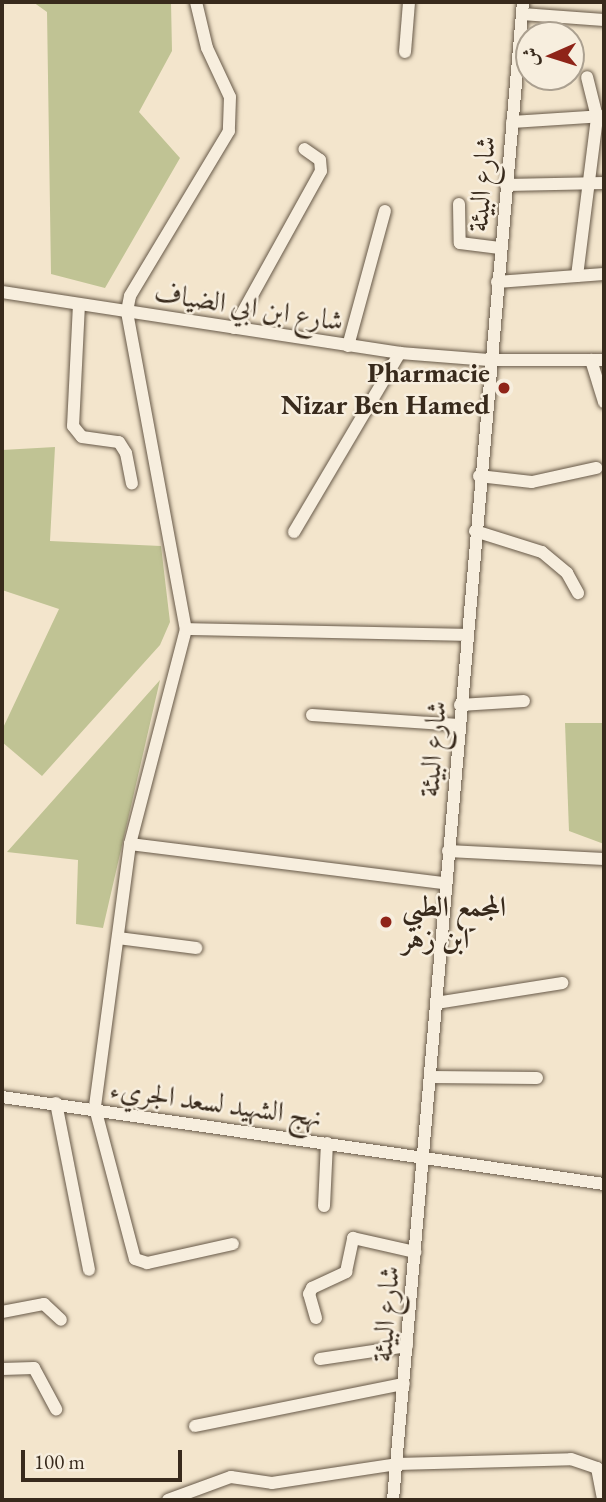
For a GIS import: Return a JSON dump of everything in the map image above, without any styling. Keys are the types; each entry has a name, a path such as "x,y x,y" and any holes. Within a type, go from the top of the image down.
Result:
{"street":[{"path":"196,2 206,48 230,97 229,131 130,296 127,312 186,629 130,844 95,1108 135,1259 147,1263 233,1244"},
{"path":"405,52 409,2"},
{"path":"522,8 604,20"},
{"name":"شارع البيئة","path":"393,1500 489,360 522,8"},
{"path":"577,276 601,116 587,77"},
{"path":"512,122 601,116"},
{"path":"234,328 321,171 320,160 304,149"},
{"path":"506,185 604,183"},
{"path":"459,204 460,243 500,248"},
{"path":"348,346 385,211"},
{"path":"497,282 604,274"},
{"name":"شارع ابن ابي الضياف","path":"2,292 400,353 489,360 598,360"},
{"path":"79,304 73,426 82,437 119,442 126,453 132,483"},
{"path":"294,532 400,353"},
{"path":"598,360 604,402"},
{"path":"479,476 532,482 596,468"},
{"path":"475,531 542,552 567,573 578,593"},
{"path":"186,629 466,635"},
{"path":"460,705 524,701"},
{"path":"312,715 458,725"},
{"path":"130,844 445,883"},
{"path":"448,850 604,859"},
{"path":"118,938 196,948"},
{"path":"436,1003 562,984"},
{"path":"430,1077 537,1078"},
{"name":"نهج الشهيد لسعد الجريء","path":"2,1097 95,1108 604,1184"},
{"path":"57,1103 89,1270"},
{"path":"324,1206 327,1143"},
{"path":"316,1318 309,1294 312,1288 346,1272 353,1238 415,1252"},
{"path":"2,1312 44,1304 61,1320"},
{"path":"320,1359 407,1346"},
{"path":"2,1369 34,1368 56,1409"},
{"path":"195,1426 404,1384"},
{"path":"168,1500 231,1477 272,1483 397,1464 583,1460 600,1475 603,1500"}],"green space":[{"path":"33,2 171,2 172,51 139,112 180,158 105,288 51,274 47,12"},
{"path":"55,447 50,541 161,546 170,622 160,645 42,776 2,742 2,730 59,609 2,590 2,450"},
{"path":"160,680 103,928 76,924 78,860 7,852"},
{"path":"565,723 604,723 604,844 569,831"}],"place":[{"name":"Pharmacie Nizar Ben Hamed","path":"504,388"},
{"name":"المجمع الطبي ابن زهر","path":"386,922"}]}
